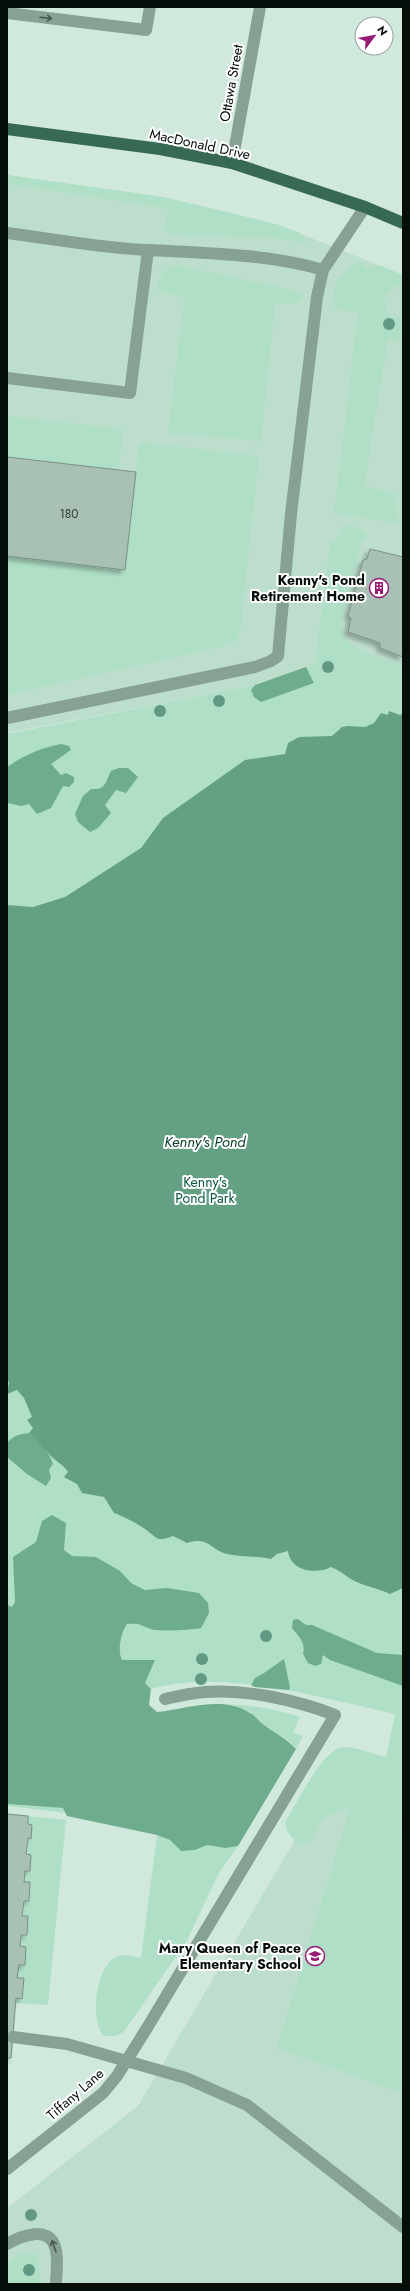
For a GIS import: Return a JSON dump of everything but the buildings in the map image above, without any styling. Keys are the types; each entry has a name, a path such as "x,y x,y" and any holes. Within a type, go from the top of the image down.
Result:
{"main road":[{"name":"MacDonald Drive","path":"7,128 160,149 232,163 365,207 403,222"}],"street":[{"path":"7,13 146,30 150,7"},
{"name":"Ottawa Street","path":"232,163 260,7"},
{"path":"7,718 255,667 271,661 278,656 297,461 317,297 323,270 365,207"},
{"path":"7,233 148,250 181,250 303,264 323,270"},
{"path":"7,378 130,393 148,250"},
{"name":"Tiffany Lane","path":"7,2169 103,2092 127,2061 335,1715 306,1704 241,1694 205,1692 165,1699"},
{"path":"13,2037 67,2044 186,2078 247,2106 403,2227"},
{"path":"7,2244 32,2234 44,2234 52,2240 56,2248 56,2284"}],"shaded area":[{"path":"7,175 163,197 240,215 279,225 403,275 403,666 315,664 255,685 7,733"},
{"path":"306,667 314,683 261,702 254,697 251,690 255,685"},
{"path":"61,744 69,746 71,750 51,764 61,775 66,773 74,777 74,782 69,787 63,786 51,808 37,814 29,804 21,806 8,803 7,767 33,752"},
{"path":"119,768 128,768 138,777 126,793 116,790 105,805 111,813 98,828 90,832 78,822 75,814 83,796 91,789 102,787 111,771"},
{"path":"29,1433 43,1447 53,1464 49,1470 51,1478 46,1486 27,1474 7,1457 7,1443 16,1436"},
{"path":"52,1515 66,1523 64,1550 72,1556 96,1557 120,1571 131,1583 145,1590 167,1588 199,1593 208,1603 209,1613 201,1628 183,1630 155,1630 138,1624 127,1624 125,1627 121,1637 120,1647 122,1660 155,1660 145,1683 151,1689 149,1705 157,1712 192,1706 217,1704 240,1708 252,1714 262,1724 285,1739 296,1749 238,1846 225,1848 207,1845 195,1850 181,1851 170,1840 157,1835 67,1816 63,1808 7,1804 7,1605 12,1607 15,1602 13,1557 36,1542 42,1521"},
{"path":"298,1619 306,1625 312,1625 377,1653 403,1655 403,1686 330,1660 323,1655 321,1664 315,1666 308,1663 303,1654 303,1643 292,1628 293,1620"},
{"path":"284,1659 290,1687 289,1690 255,1687 251,1685 255,1678"},
{"name":"Mary Queen of Peace Elementary School","path":"403,1774 403,2284 7,2284 7,2208 138,2106 315,1806"}],"green space":[{"path":"7,175 163,197 279,225 300,233 309,244 276,238 177,235 164,231 168,208 7,184"},
{"path":"361,261 366,269 379,265 403,275 403,287 400,285 390,290 387,293 385,300 385,305 389,315 395,318 403,313 403,343 388,339 364,486 396,494 397,523 334,513 358,313 334,308 333,293 335,286 343,274"},
{"path":"176,265 287,289 303,295 301,301 294,304 275,303 261,441 168,433 184,298 158,291 158,286 160,278 164,272"},
{"path":"7,416 123,429 119,470 7,457"},
{"path":"139,442 259,456 240,633 235,641 225,646 7,695 7,556 125,570"},
{"name":"Kenny's Pond","path":"344,526 360,528 368,535 362,543 341,621 342,631 346,639 353,646 373,656 403,666 403,1819 396,1823 403,1826 403,2093 277,2048 350,1808 346,1806 322,1820 312,1839 302,1845 290,1836 285,1822 311,1778 327,1757 335,1750 348,1747 386,1757 395,1714 305,1694 241,1683 179,1683 151,1689 145,1683 150,1669 7,1646 7,734 255,685 315,664 330,543 336,541"},
{"path":"217,1704 238,1705 259,1707 300,1717 293,1732 303,1736 296,1749 288,1740 262,1724 250,1712 234,1705"},
{"path":"7,1804 63,1808 67,1813 7,1806"},
{"path":"28,1816 66,1820 48,2005 15,2003 16,1998 22,1999 24,1978 17,1978 19,1965 25,1965 26,1947 20,1946 21,1935 27,1935 28,1917 22,1916 24,1901 29,1901 30,1883 24,1882 25,1871 30,1871 31,1855 26,1854 28,1838 31,1838 32,1825 28,1824"},
{"path":"157,1835 170,1840 181,1851 195,1850 207,1845 225,1848 238,1846 219,1873 186,1942 123,2033 115,2036 104,2036 99,2029 97,2019 96,2007 99,1982 109,1962 116,1957 126,1955 141,1958"},
{"path":"22,2253 36,2254 39,2258 40,2284 7,2284 7,2263"}],"water":[{"name":"Kenny's Pond","path":"389,711 400,715 403,713 403,1588 390,1594 355,1581 331,1567 318,1571 305,1570 293,1563 288,1551 277,1554 271,1559 238,1556 221,1552 205,1542 194,1541 187,1543 173,1536 163,1539 157,1538 139,1525 114,1513 104,1497 82,1493 77,1484 64,1477 68,1472 66,1469 29,1433 33,1428 27,1420 32,1417 24,1398 17,1390 7,1394 9,1383 7,1377 7,905 33,907 65,897 141,848 163,818 245,760 285,754 288,743 299,737 332,736 342,727 365,727 374,723 381,713 388,715"}],"place":[{"name":"Kenny's Pond Retirement Home","path":"379,588"},
{"name":"Mary Queen of Peace Elementary School","path":"315,1956"}],"park label":[{"name":"Kenny's Pond Park","path":"205,1190"}]}
